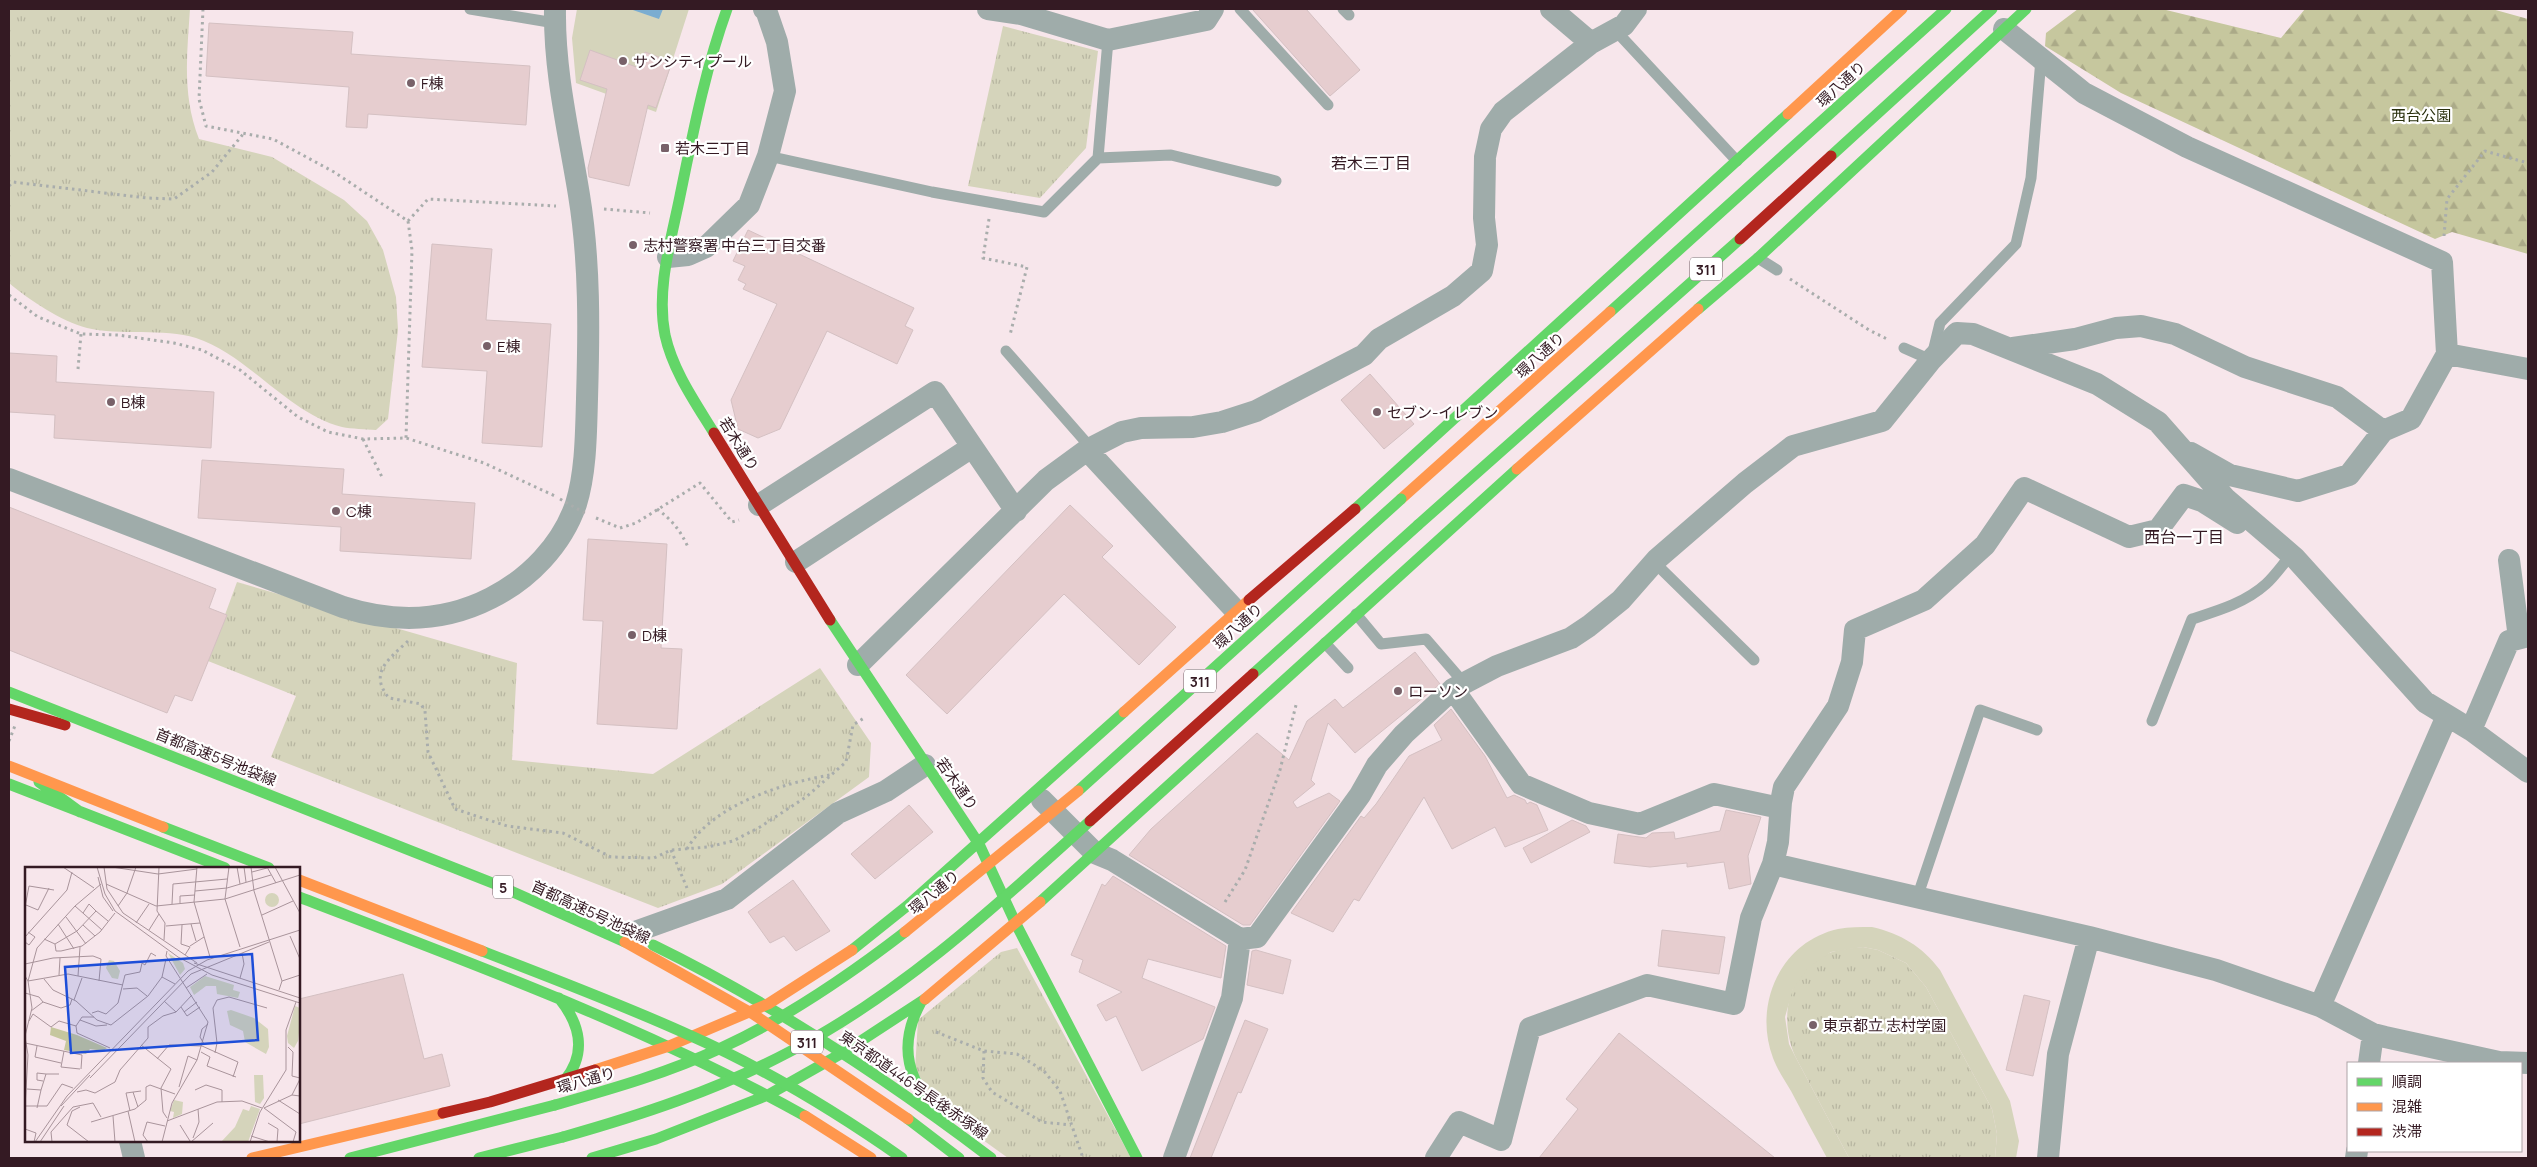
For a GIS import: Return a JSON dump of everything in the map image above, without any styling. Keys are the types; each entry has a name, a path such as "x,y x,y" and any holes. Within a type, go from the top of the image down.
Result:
{"main road":[{"name":"若木通り","path":"727,9 694,125 662,292 664,327 672,356 683,383 796,562 858,665 980,844 1016,924 1137,1158"},
{"path":"252,1158 490,1102 669,1046 768,1004 845,956 980,844 1237,612 1383,485 1902,9"},
{"name":"環八通り","path":"350,1158 612,1089 679,1066 735,1041 805,1002 865,964 922,921 1065,802 1946,9"},
{"name":"311","path":"479,1158 621,1121 691,1096 805,1043 885,992 944,948 1018,886 1418,525 1752,228 1992,9"},
{"path":"592,1158 656,1139 768,1095 844,1052 921,1002 1016,924 1435,542 1653,347 1758,258 2026,9"},
{"path":"1500,393 1601,285"},
{"path":"1435,542 1637,329"},
{"path":"1418,525 1511,460 1653,347"},
{"path":"1383,485 1486,406"},
{"path":"9,693 126,742"},
{"name":"首都高速5号池袋線","path":"9,693 495,884 623,941 689,977 784,1034 882,1100 959,1158"},
{"path":"9,709 126,742"},
{"name":"東京都道446号長後赤塚線","path":"126,742 497,882 629,934 724,979 768,1004 844,1052 940,1119 991,1158"},
{"path":"9,760 80,812"},
{"path":"9,766 266,867"},
{"path":"9,784 80,812 181,860 220,867"},
{"path":"300,880 560,981 690,1035 796,1090 853,1124 902,1158"},
{"path":"300,897 559,998 724,1071 830,1130 871,1158"},
{"path":"559,998 574,1017 579,1043 576,1066 564,1080"},
{"path":"921,1002 908,1029 908,1061 920,1092 940,1119"}],"street":[{"path":"668,257 688,255 706,247 749,205 768,156 784,91 777,42 764,9"},
{"path":"988,9 1021,14 1108,40 1206,20 1213,9"},
{"path":"1551,9 1591,43"},
{"path":"858,665 1046,480 1089,449 1122,432 1141,428 1193,427 1222,422 1256,411 1364,355 1378,339 1453,296 1482,271 1487,246 1484,218 1485,157 1490,129 1504,112 1591,43 1624,25 1636,9"},
{"path":"9,479 343,607 374,615 408,618 442,616 479,604 525,577 552,548 570,518 576,502 582,470 586,409 590,323 579,196 559,74 555,16"},
{"path":"2004,29 2084,93 2187,147 2442,262 2447,354 2411,419 2383,431 2349,475 2298,492 2230,475 2179,447"},
{"path":"2012,349 2050,344 2116,328 2141,326 2175,334 2245,367 2337,398 2383,431"},
{"path":"1036,793 1095,853 1112,860 1240,939 1257,936 1360,795 1377,765 1404,734 1458,686 1497,666 1571,638 1621,600 1654,562 1745,482 1793,446 1882,422 1931,360 1957,333 1973,334 2097,384 2158,422 2224,498 2291,555 2364,632 2425,702 2471,730 2528,772"},
{"path":"2447,354 2528,369"},
{"path":"759,505 935,392 1016,511"},
{"path":"796,562 972,447"},
{"path":"1089,449 1237,612"},
{"path":"1436,1158 1459,1122 1501,1140 1530,1028 1647,985 1734,1004 1751,918 1773,864 1778,842 1780,808 1784,787 1838,706 1852,662 1855,630 1924,600 1985,545 2024,488 2129,537 2158,530 2176,502 2184,495 2202,501 2236,523 2268,535"},
{"path":"2471,730 2509,641 2524,637 2508,560"},
{"path":"1458,686 1521,784 1589,813 1640,824 1714,794 1780,808"},
{"path":"2320,1006 2447,716"},
{"path":"629,934 727,900 838,813 886,791 925,765"},
{"path":"1773,864 2090,937 2216,970 2320,1006 2373,1034 2499,1062"},
{"path":"2048,1158 2058,1054 2090,937"},
{"path":"1174,1158 1232,998 1240,939"},
{"path":"2368,1062 2373,1034"},
{"path":"130,1142 134,1158"}],"lane":[{"path":"470,9 555,16"},
{"path":"1240,9 1328,104"},
{"path":"1616,31 1737,161"},
{"path":"768,156 992,203 1044,212 1098,158 1108,40"},
{"path":"1904,348 1931,360 1940,323 2016,244 2031,178 2041,59"},
{"path":"1098,158 1171,155 1276,181"},
{"path":"1758,258 1777,270"},
{"path":"1006,351 1089,449"},
{"path":"2152,720 2192,619 2224,609 2253,594 2266,584 2291,555"},
{"path":"1654,562 1754,660"},
{"path":"1356,614 1381,644 1426,639 1458,686"},
{"path":"1325,643 1348,668"},
{"path":"1917,898 1980,710 2037,730"}],"path":[{"path":"202,9 199,99 206,126 273,139 334,172 408,221 412,250 406,438"},
{"path":"9,186 13,182 147,198 174,199 212,172 245,133"},
{"path":"2442,262 2447,199 2485,151 2528,163"},
{"path":"408,221 428,199 564,206"},
{"path":"992,203 983,258 1026,267 1006,351"},
{"path":"602,209 650,213"},
{"path":"1777,270 1869,330 1904,348"},
{"path":"9,295 38,317 81,334 118,335 174,343 202,350 240,370 298,417 328,432 363,439 406,438 484,463 560,499 588,515 620,528 636,523 700,483 729,519"},
{"path":"78,369 81,334"},
{"path":"363,439 382,477"},
{"path":"657,509 670,519 681,532 688,547"},
{"path":"411,638 384,664 380,675 380,688 389,698 421,704 425,711 428,752 455,809 507,826 563,833 611,858 654,858 670,850 687,850 733,841 753,831 806,797 846,762 853,725 869,715"},
{"path":"1213,922 1245,870 1280,770 1296,704"},
{"path":"687,850 696,834 723,813 766,793 806,779 831,775"},
{"path":"670,850 689,892"},
{"path":"932,1030 984,1050 1017,1054 1044,1071 1060,1090 1083,1158"},
{"path":"984,1050 983,1078 992,1092 1042,1122 1072,1125"}],"green space":[{"path":"9,9 190,9 187,59 188,91 190,107 199,139 272,157 344,200 367,221 383,250 396,297 398,330 388,419 376,430 342,427 322,420 304,410 233,357 215,346 196,338 170,333 113,332 87,328 46,309 9,283"},
{"name":"サンシティプール","path":"577,9 689,9 656,112 576,83 572,38"},
{"name":"西台公園","path":"2078,9 2162,9 2281,38 2305,9 2492,9 2528,19 2528,254 2452,232 2435,239 2121,93 2045,46 2046,33"},
{"path":"1003,26 1098,51 1086,148 1040,198 968,186"},
{"path":"237,582 517,663 512,760 653,774 820,668 871,743 869,777 722,884 658,908 271,757 296,696 208,661"},
{"path":"1872,927 1892,933 1910,942 1926,954 1940,970 2010,1101 2019,1141 2016,1158 1995,1158 1997,1134 1992,1109 1926,987 1906,963 1878,950 1863,947 1831,952 1808,968 1793,989 1785,1017 1789,1044 1849,1158 1827,1158 1773,1058 1768,1038 1767,1017 1769,997 1776,979 1787,962 1801,947 1818,936 1838,929"},
{"path":"1863,947 1878,950 1906,963 1926,987 1992,1109 1997,1134 1995,1158 1849,1158 1795,1056 1787,1026 1788,1010 1796,981 1805,969 1817,959 1832,952"},
{"path":"1017,948 1131,1158 1008,1158 944,1112 915,1070 918,1020 1001,952"}],"water":[{"path":"630,9 663,9 659,19"}],"building":[{"path":"1252,9 1306,9 1360,70 1330,96"},
{"name":"F棟","path":"209,23 353,32 351,54 530,66 526,125 368,114 367,128 346,127 349,87 206,76"},
{"path":"590,50 639,68 645,52 672,62 656,108 648,105 629,186 589,177 588,168 607,89 580,80"},
{"path":"748,230 914,308 905,326 913,330 897,364 827,331 780,429 758,438 738,429 731,400 777,304 743,289 746,284 738,280 745,266 733,261"},
{"name":"E棟","path":"432,244 492,249 486,320 551,324 542,447 482,443 487,371 422,367"},
{"name":"B棟","path":"9,353 57,356 56,382 214,392 211,448 54,438 55,415 9,412"},
{"name":"セブン-イレブン","path":"1370,374 1414,424 1384,449 1341,400"},
{"name":"C棟","path":"202,460 344,469 342,494 475,503 471,559 340,551 341,527 198,518"},
{"path":"1070,505 1113,546 1102,557 1176,627 1139,665 1064,594 947,714 906,675"},
{"path":"9,507 216,589 209,608 227,615 192,701 175,695 167,713 9,650"},
{"name":"D棟","path":"588,539 667,544 661,648 682,649 677,729 597,724 603,621 583,620"},
{"path":"1415,652 1440,684 1355,753 1328,723 1311,780 1315,784 1293,802 1297,808 1329,793 1340,801 1250,925 1243,925 1129,855 1151,829 1257,733 1289,760 1307,721 1335,699 1343,708"},
{"path":"1451,709 1485,756 1507,798 1514,795 1525,800 1527,804 1530,802 1537,805 1548,830 1505,847 1495,827 1452,849 1424,797 1359,901 1354,899 1333,932 1291,913 1361,816 1364,818 1376,804 1409,756 1442,740 1434,725"},
{"path":"909,805 933,832 875,879 851,854"},
{"path":"1726,810 1761,817 1748,856 1751,884 1729,889 1724,862 1687,867 1687,863 1650,867 1614,863 1618,834 1646,838 1652,833 1674,832 1675,839 1720,831"},
{"path":"1572,820 1586,826 1590,832 1531,863 1523,848"},
{"path":"1113,876 1226,946 1221,978 1148,959 1142,978 1215,1007 1203,1039 1142,1071 1116,1016 1106,1021 1097,1005 1122,992 1079,972 1083,960 1071,955 1102,884 1105,886"},
{"path":"793,880 830,931 796,951 784,936 770,943 748,912"},
{"path":"1662,930 1725,937 1719,974 1658,966"},
{"path":"1256,950 1291,960 1283,994 1247,985 1252,951"},
{"path":"403,974 424,1059 442,1054 450,1086 300,1124 300,999"},
{"path":"2024,995 2050,1001 2033,1076 2006,1070"},
{"path":"1245,1020 1268,1029 1241,1093 1238,1092 1211,1158 1190,1158"},
{"path":"1619,1033 1775,1158 1539,1158 1578,1109 1566,1099"}],"traffic: fast":[{"path":"714,433 685,386 673,361 665,335 662,300 669,248 695,125 712,55 727,9"},
{"path":"1610,312 1946,9"},
{"path":"1831,156 1992,9"},
{"path":"1698,309 1758,258 2026,9"},
{"path":"1355,509 1788,114"},
{"path":"1418,525 1740,239"},
{"path":"1040,902 1517,469"},
{"path":"1078,791 1401,499"},
{"path":"1253,674 1418,525"},
{"path":"830,620 979,844 1016,924 1137,1158"},
{"path":"9,692 495,884 625,942"},
{"path":"852,950 907,906 1124,712"},
{"path":"39,782 80,812"},
{"path":"9,784 222,867"},
{"path":"563,1137 621,1120 706,1090 762,1066 830,1029 909,976 947,946 1090,821"},
{"path":"163,827 266,867"},
{"path":"300,897 556,997 682,1053 744,1083 805,1116"},
{"path":"555,1105 660,1073 701,1057 746,1036 816,995 905,932"},
{"path":"653,945 742,992 827,1043 910,1099 991,1158"},
{"path":"482,951 612,1002 717,1048 799,1091 902,1158"},
{"path":"559,998 572,1018 578,1039 576,1059 572,1070 565,1080"},
{"path":"592,1158 656,1139 768,1095 844,1052 925,999"},
{"path":"921,1002 913,1019 909,1034 908,1049 910,1063 920,1091 940,1119"},
{"path":"350,1158 555,1105"},
{"path":"908,1119 959,1158"},
{"path":"479,1158 563,1137"}],"traffic: slow":[{"path":"1788,114 1902,9"},
{"path":"1517,469 1698,309"},
{"path":"1401,499 1610,312"},
{"path":"1124,712 1249,600"},
{"path":"9,766 163,827"},
{"path":"905,932 1078,791"},
{"path":"300,880 482,951"},
{"path":"925,999 1040,902"},
{"path":"625,942 753,1014 908,1119"},
{"path":"595,1070 669,1046 768,1004 852,950"},
{"path":"252,1158 443,1113"},
{"path":"805,1116 871,1158"}],"traffic: jam":[{"path":"1740,239 1831,156"},
{"path":"714,433 830,620"},
{"path":"1249,600 1355,509"},
{"path":"1090,821 1253,674"},
{"path":"9,709 65,725"},
{"path":"443,1113 490,1102 595,1070"}],"place":[{"name":"サンシティプール","path":"623,61"},
{"name":"F棟","path":"411,83"},
{"name":"若木三丁目","path":"665,148"},
{"name":"志村警察署 中台三丁目交番","path":"633,245"},
{"name":"E棟","path":"487,346"},
{"name":"B棟","path":"111,402"},
{"name":"セブン-イレブン","path":"1377,412"},
{"name":"C棟","path":"336,511"},
{"name":"D棟","path":"632,635"},
{"name":"ローソン","path":"1398,691"},
{"name":"東京都立 志村学園","path":"1813,1025"}],"district":[{"name":"若木三丁目","path":"1371,163"},
{"name":"西台一丁目","path":"2184,537"}]}
